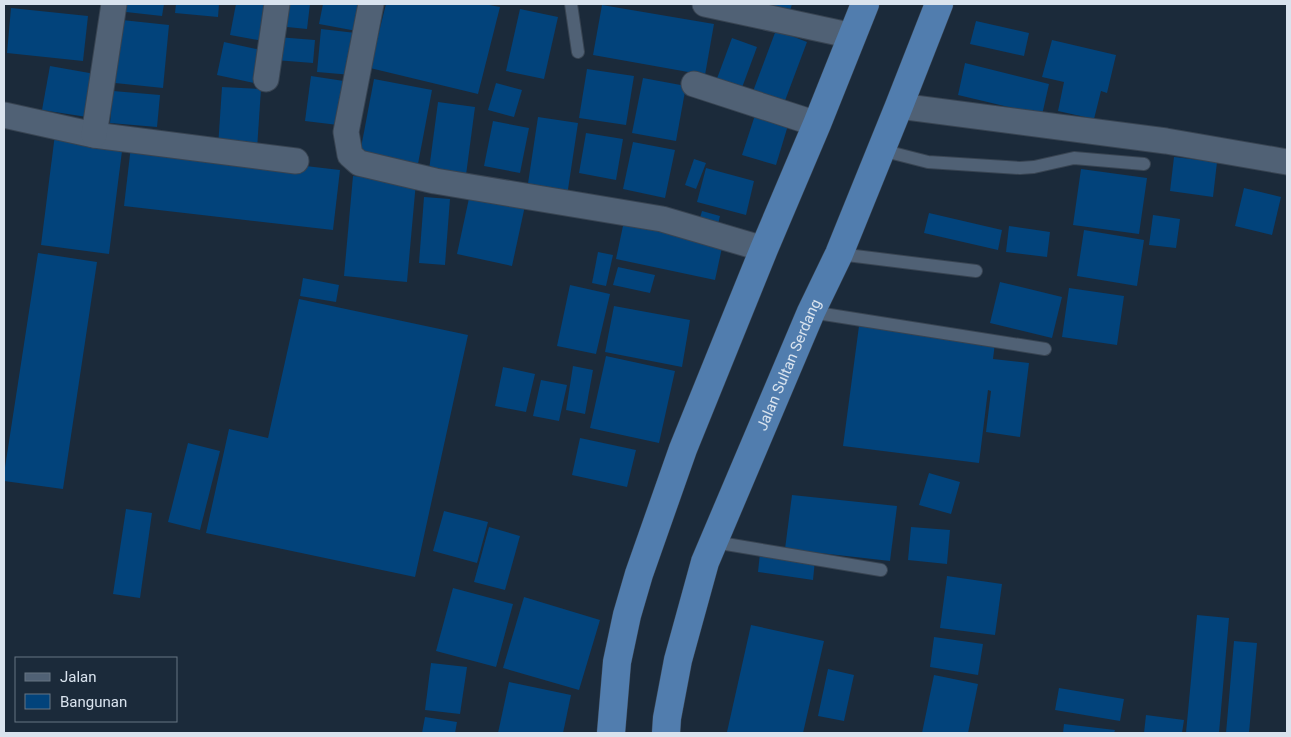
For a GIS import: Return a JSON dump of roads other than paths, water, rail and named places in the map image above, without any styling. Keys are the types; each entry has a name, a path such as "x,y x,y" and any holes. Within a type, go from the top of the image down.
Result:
{"highway":[{"path":"611,733 617,662 627,615 639,574 683,449 865,4"},
{"name":"Jalan Sultan Serdang","path":"666,733 678,660 705,562 811,312 839,254 939,4"}],"street":[{"path":"94,135 114,4"},
{"path":"266,79 277,4"},
{"path":"371,4 346,132 350,155 359,163 436,182 662,219 764,250"},
{"path":"705,4 853,36"},
{"path":"694,84 817,124"},
{"path":"899,106 1166,141 1287,162"},
{"path":"4,115 94,135 296,161"}],"lane":[{"path":"571,4 578,52"},
{"path":"881,150 928,162 1020,168 1034,167 1074,158 1144,164"},
{"path":"839,254 976,271"},
{"path":"811,312 1045,349"},
{"path":"714,542 881,570"}]}
